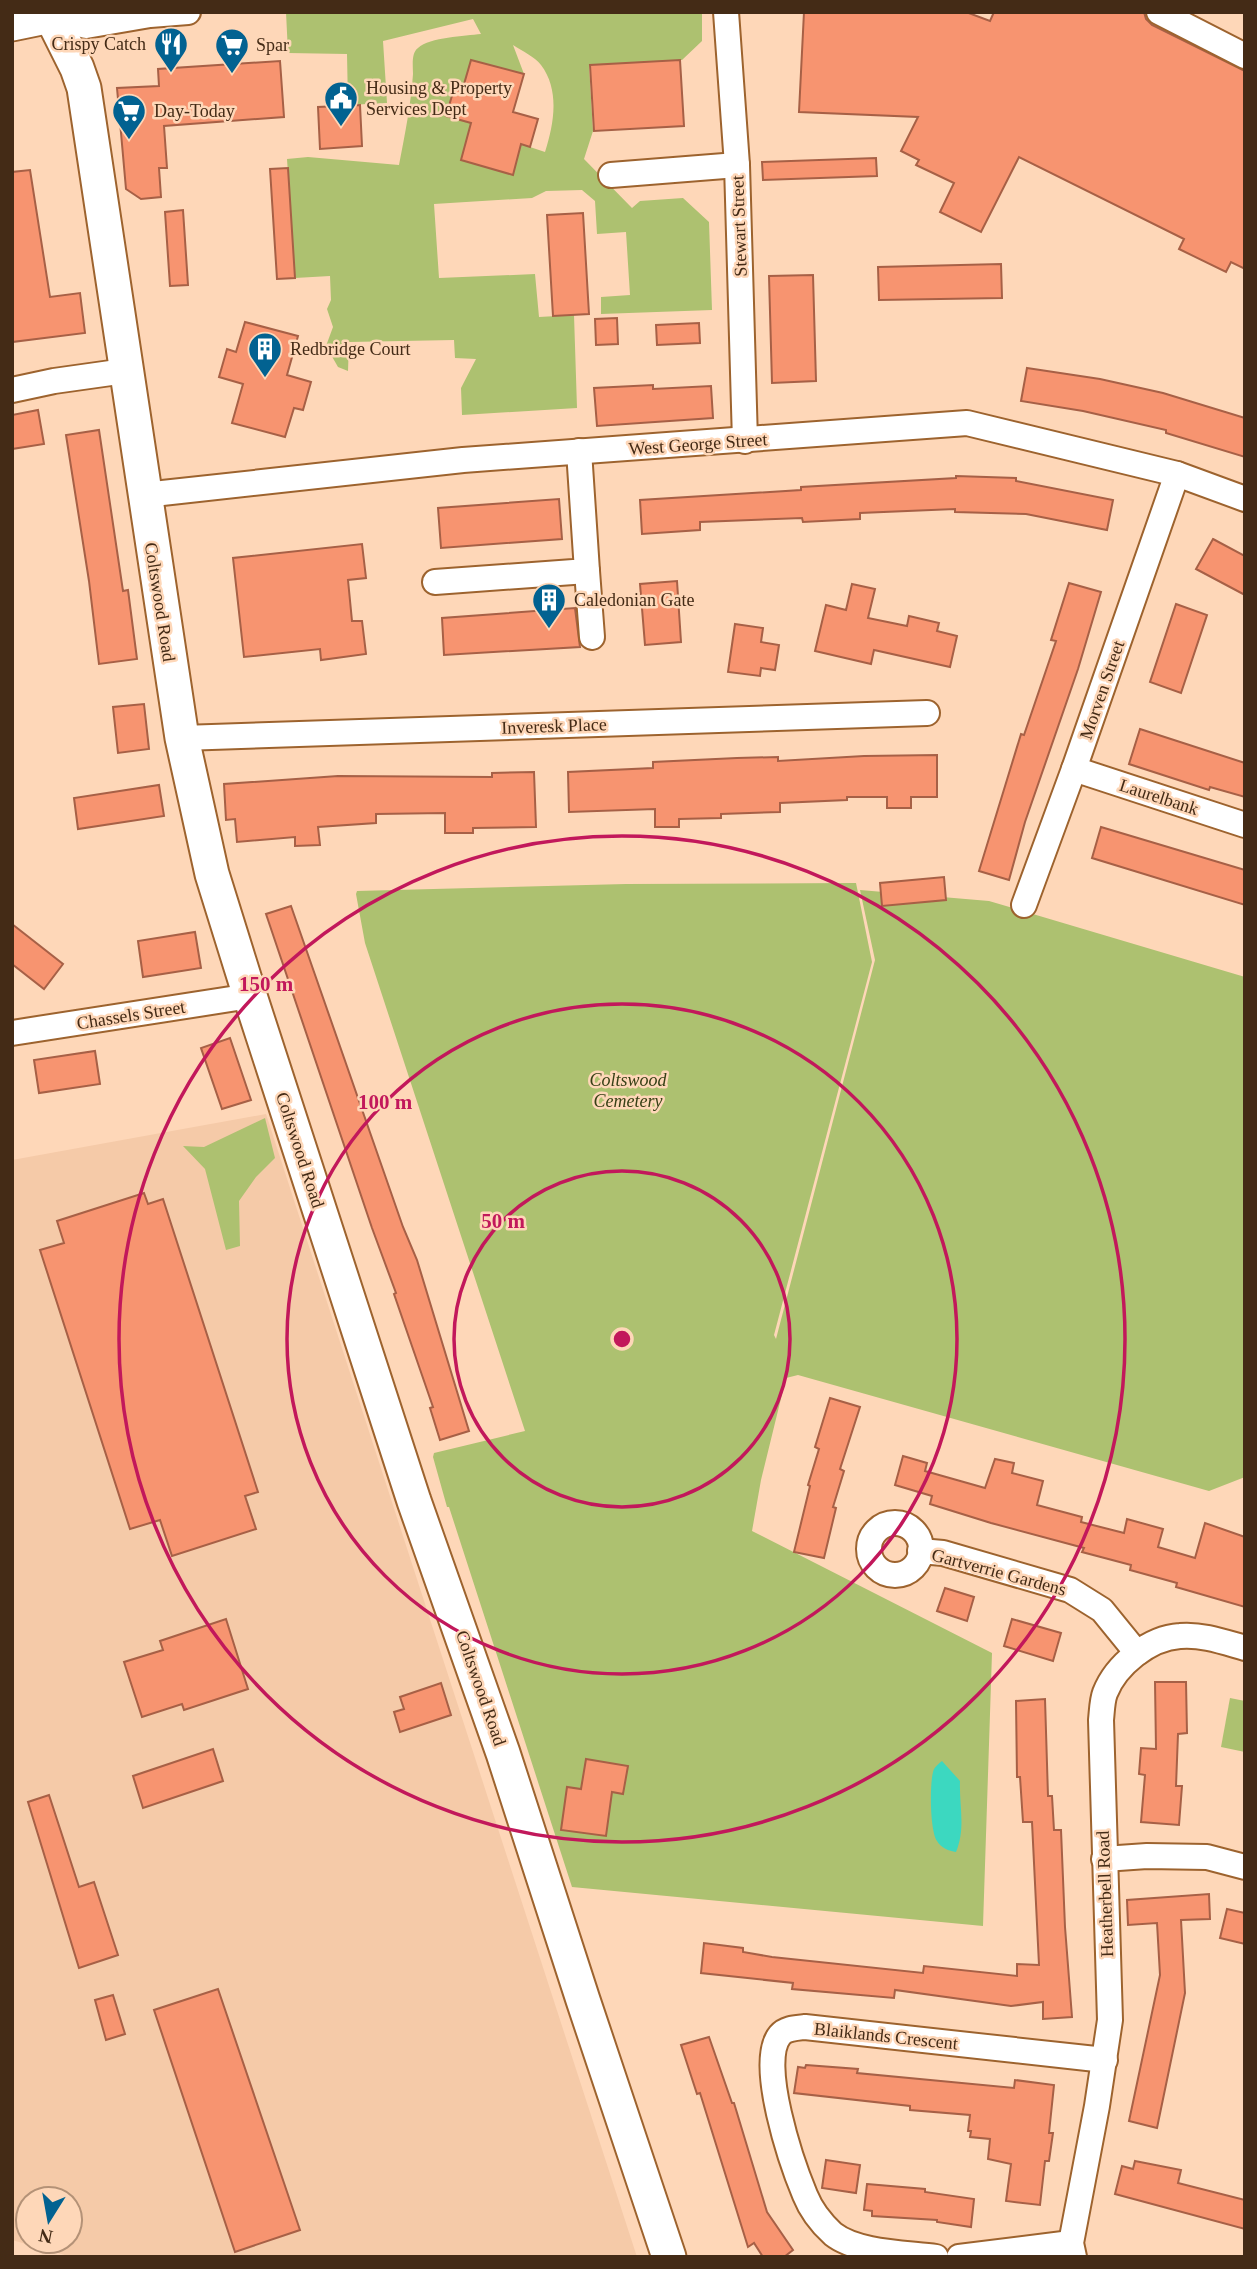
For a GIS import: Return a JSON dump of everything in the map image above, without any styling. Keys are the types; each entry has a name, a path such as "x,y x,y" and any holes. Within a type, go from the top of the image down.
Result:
{"main road":[{"path":"12,24 51,14"},
{"name":"Coltswood Road","path":"51,14 84,88 181,738 212,874 414,1501 503,1753 669,2257"}],"street":[{"path":"51,14 86,26 150,15 188,12"},
{"name":"Stewart Street","path":"726,12 737,165 745,441"},
{"path":"1159,12 1245,56"},
{"path":"611,175 737,165"},
{"path":"12,390 125,371"},
{"name":"West George Street","path":"144,495 463,460 967,424 1177,474 1245,499"},
{"path":"579,452 592,637"},
{"name":"Morven Street","path":"1024,905 1177,474"},
{"path":"435,582 587,571"},
{"name":"Inveresk Place","path":"181,738 927,713"},
{"name":"Laurelbank","path":"1074,769 1245,825"},
{"name":"Chassels Street","path":"12,1033 250,996"},
{"name":"Gartverrie Gardens","path":"920,1551 943,1553 1070,1590 1102,1610 1138,1653"},
{"name":"Heatherbell Road","path":"1072,2250 1110,2020 1101,1720 1104,1695 1114,1676 1138,1653 1159,1641 1179,1636 1205,1637 1245,1648"},
{"path":"1104,1860 1147,1856 1207,1857 1245,1867"},
{"name":"Blaiklands Crescent","path":"936,2257 862,2247 835,2235 817,2218 805,2196 776,2104 772,2051 780,2035 792,2028 805,2028 1105,2060"},
{"path":"959,2257 1072,2250"}],"shaded area":[{"path":"266,1114 637,2257 72,2257 65,2255 84,2255 84,2185 14,2185 12,2240 12,1160"}],"green space":[{"path":"286,12 702,12 702,41 682,60 589,65 593,131 584,159 632,208 640,201 683,198 709,222 712,310 601,314 601,297 630,295 626,232 597,234 595,201 582,190 546,191 532,198 434,204 439,278 535,274 539,317 574,315 577,408 462,415 461,388 476,359 455,358 454,340 349,342 348,371 338,367 326,346 333,327 327,309 331,300 330,276 295,278 287,159 308,157 399,165 409,108 414,53 423,44 439,39 481,34 473,19 383,41 387,103 348,105 347,54 288,53","holes":["513,45 541,65 551,85 554,107 545,152 521,144 512,174 461,160 471,123 446,116 454,89 462,91 524,74"]},
{"name":"Coltswood Cemetery","path":"856,883 872,962 774,1335 776,1339 875,960 860,890 989,901 1245,977 1245,1477 1209,1491 798,1375 786,1378 761,1480 752,1531 992,1653 983,1926 572,1887 433,1457 434,1453 525,1431 365,943 356,894 357,891 626,884"},
{"path":"265,1118 275,1158 256,1177 239,1201 240,1246 226,1250 205,1169 183,1146 204,1147"},
{"path":"1230,1698 1245,1701 1245,1752 1221,1747"}],"water":[{"path":"942,1761 960,1781 961,1826 956,1852 945,1849 939,1843 933,1827 932,1775"}],"building":[{"path":"804,12 966,12 990,21 994,12 1144,12 1152,25 1245,71 1245,269 1231,262 1226,272 1179,249 1184,239 1019,157 981,232 940,212 954,183 916,165 919,160 901,151 918,117 799,112"},
{"path":"471,60 524,74 513,112 538,119 530,147 521,144 513,175 461,160 471,123 446,116 454,89 462,91"},
{"path":"680,60 684,126 594,131 590,65"},
{"path":"280,61 284,117 164,126 167,168 159,168 161,197 141,199 126,189 117,88 159,86 158,69"},
{"path":"360,105 362,146 320,149 318,107"},
{"path":"876,158 877,176 763,180 762,162"},
{"path":"288,168 295,278 277,279 270,169"},
{"path":"30,170 50,297 80,293 85,333 12,342 12,172"},
{"path":"183,210 188,285 170,286 165,212"},
{"path":"583,213 589,314 553,316 547,215"},
{"path":"1001,264 1002,298 879,300 878,267"},
{"path":"813,275 816,381 772,383 769,276"},
{"path":"617,318 618,344 596,345 595,319"},
{"name":"Redbridge Court","path":"245,322 298,336 287,375 311,382 303,410 294,408 285,437 232,423 243,384 219,377 227,349 236,352"},
{"path":"699,323 700,343 657,345 656,325"},
{"path":"1027,368 1100,379 1163,393 1245,418 1245,457 1166,433 1166,430 1083,411 1021,401"},
{"path":"653,385 653,389 711,386 713,418 597,426 594,388"},
{"path":"38,410 44,444 12,449 12,415"},
{"path":"99,430 123,591 128,590 137,659 99,664 66,435"},
{"path":"956,476 1016,478 1016,481 1113,500 1107,530 1026,514 955,512 955,509 860,513 860,519 803,522 802,518 700,522 700,530 642,534 640,500 801,490 801,487"},
{"path":"559,499 562,539 441,548 438,508"},
{"path":"1213,539 1245,556 1245,595 1196,569"},
{"path":"362,544 366,578 348,580 352,621 362,621 366,654 321,660 320,649 244,657 233,558"},
{"path":"677,581 681,642 645,645 640,584"},
{"path":"1069,583 1101,592 1078,669 1025,822 1009,880 979,871 1021,734 1024,735 1056,641 1051,640"},
{"path":"852,584 875,589 868,618 907,626 909,616 939,623 937,631 957,636 950,667 874,650 871,664 815,651 826,605 846,610"},
{"path":"1176,604 1207,615 1181,693 1150,682"},
{"path":"575,608 580,647 444,655 442,618"},
{"path":"735,624 763,628 761,642 779,645 775,670 761,668 760,676 728,672"},
{"path":"144,704 149,749 118,753 113,707"},
{"path":"1140,729 1245,763 1245,797 1210,787 1209,790 1129,764"},
{"path":"937,755 937,797 911,797 911,808 887,808 887,797 847,797 847,800 780,803 780,812 679,819 679,827 655,827 655,809 569,812 568,772 653,768 653,762 737,758 778,757 778,761"},
{"path":"534,772 536,827 473,828 473,833 445,833 445,813 376,814 376,823 318,827 320,845 295,846 295,837 237,842 235,819 226,820 224,784 338,776 492,777 492,773"},
{"path":"159,785 164,816 78,829 74,798"},
{"path":"1101,827 1245,870 1245,905 1092,858"},
{"path":"944,877 946,900 882,906 880,883"},
{"path":"291,906 403,1227 417,1260 469,1431 440,1440 430,1408 433,1407 394,1294 396,1293 266,914"},
{"path":"12,924 63,964 44,989 12,964"},
{"path":"195,932 201,968 143,977 138,941"},
{"path":"230,1038 251,1100 222,1109 201,1048"},
{"path":"95,1051 100,1084 39,1093 34,1060"},
{"path":"144,1193 148,1204 163,1199 258,1492 245,1496 256,1529 172,1556 160,1520 130,1529 40,1250 64,1243 57,1221"},
{"path":"830,1398 860,1407 840,1469 844,1471 833,1507 836,1508 824,1558 794,1552 810,1486 808,1485 819,1449 815,1447"},
{"path":"903,1456 927,1463 925,1471 985,1488 995,1459 1014,1463 1012,1473 1043,1481 1037,1505 1082,1517 1081,1522 1124,1533 1127,1519 1163,1529 1158,1547 1195,1558 1205,1523 1245,1537 1245,1607 1176,1587 1177,1583 1130,1570 1131,1565 1082,1552 1084,1548 930,1504 932,1496 895,1485"},
{"path":"945,1588 974,1597 967,1621 937,1611"},
{"path":"226,1619 248,1689 184,1710 182,1704 142,1717 124,1662 163,1650 160,1641"},
{"path":"1012,1619 1061,1633 1053,1661 1004,1646"},
{"path":"1155,1682 1186,1682 1187,1733 1178,1734 1176,1786 1182,1786 1179,1825 1141,1822 1145,1775 1139,1774 1141,1748 1156,1749"},
{"path":"441,1683 451,1715 400,1732 394,1712 404,1709 400,1697"},
{"path":"1045,1699 1048,1796 1052,1796 1054,1830 1061,1830 1072,2017 1043,2019 1043,2002 1011,2006 895,1990 894,1998 792,1989 793,1983 701,1973 704,1943 743,1948 743,1952 772,1957 923,1973 924,1966 1017,1976 1017,1964 1039,1965 1032,1822 1023,1822 1020,1777 1017,1777 1016,1701"},
{"path":"213,1749 223,1781 143,1808 133,1776"},
{"path":"586,1759 628,1766 623,1794 612,1792 606,1836 561,1830 567,1787 581,1789"},
{"path":"49,1795 79,1887 94,1882 118,1955 79,1968 28,1802"},
{"path":"1209,1894 1210,1919 1181,1920 1185,1993 1157,2128 1129,2121 1160,1975 1157,1923 1128,1925 1127,1900"},
{"path":"1227,1909 1245,1913 1245,1944 1220,1938"},
{"path":"218,1989 300,2230 235,2252 154,2010"},
{"path":"113,1995 125,2034 106,2040 95,2000"},
{"path":"709,2037 734,2103 767,2212 793,2250 784,2257 763,2257 754,2243 748,2247 700,2093 697,2094 681,2045"},
{"path":"806,2065 858,2069 857,2073 1014,2088 1015,2080 1054,2085 1049,2133 1053,2133 1049,2161 1045,2161 1040,2205 1006,2201 1011,2164 988,2159 990,2139 970,2137 970,2115 910,2110 910,2106 794,2093 798,2067 805,2068"},
{"path":"826,2160 860,2165 856,2193 822,2188"},
{"path":"1135,2161 1181,2170 1178,2183 1245,2200 1245,2229 1115,2194 1122,2166 1133,2169"},
{"path":"867,2184 925,2189 925,2192 974,2199 971,2227 937,2220 872,2216 872,2211 864,2210"}],"place":[{"name":"Crispy Catch","path":"171,74"},
{"name":"Spar","path":"232,75"},
{"name":"Housing & Property Services Dept","path":"341,128"},
{"name":"Day-Today","path":"129,141"},
{"name":"Redbridge Court","path":"265,379"},
{"name":"Caledonian Gate","path":"549,630"}]}
